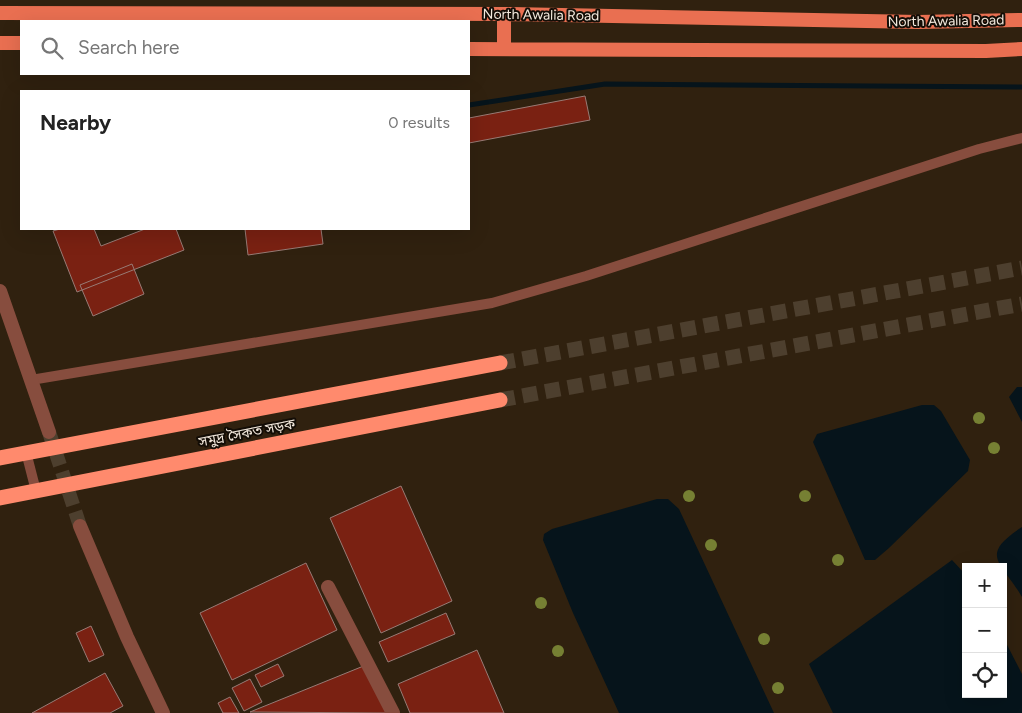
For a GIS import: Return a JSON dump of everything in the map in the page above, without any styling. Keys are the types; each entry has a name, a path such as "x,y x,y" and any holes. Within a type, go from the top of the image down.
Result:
{"highway":[{"name":"সমুদ্র সৈকত সড়ক","path":"0,458 500,363"},
{"name":"সমুদ্র সৈকত সড়ক","path":"0,498 500,400"}],"main road":[{"name":"North Awalia Road","path":"0,14 422,18 504,14 918,22 1022,20"},
{"path":"504,14 504,49"},
{"path":"0,43 20,43"},
{"name":"North Awalia Road","path":"470,49 986,51 1022,48"}],"street":[{"path":"0,291 49,432"},
{"path":"80,526 119,620 162,713"},
{"path":"328,587 393,713"}],"lane":[{"path":"31,380 492,303 586,276 954,156 1022,138"},
{"path":"26,452 36,492"}],"shaded area":[{"path":"1017,387 1022,387 1022,422 1009,397"},
{"path":"922,405 934,405 941,411 970,460 968,471 889,548 875,560 865,560 813,442 817,434"},
{"path":"657,499 668,499 679,509 774,713 619,713 573,613 543,540 544,534 552,529"},
{"path":"1022,527 1022,597 1007,575 1007,563 1000,563 998,559 997,552 1000,545"},
{"path":"952,560 962,571 962,698 1007,698 1007,645 1022,674 1022,713 833,713 809,664"}],"building":[{"path":"585,96 590,120 470,143 470,118"},
{"path":"94,230 101,246 142,230 176,230 184,250 77,292 53,231"},
{"path":"245,230 321,230 323,244 248,255"},
{"path":"132,264 144,294 93,316 80,285"},
{"path":"401,486 452,601 381,633 330,518"},
{"path":"306,563 337,630 232,680 200,613"},
{"path":"446,613 455,634 388,662 379,642"},
{"path":"91,626 104,655 89,662 76,633"},
{"path":"477,650 504,713 410,713 398,684"},
{"path":"278,664 284,676 261,687 255,675"},
{"path":"366,665 387,713 250,712"},
{"path":"105,673 123,706 110,713 32,713"},
{"path":"250,679 262,702 244,711 232,688"},
{"path":"230,697 239,713 223,713 218,703"}],"waterway":[{"path":"470,105 605,84 1022,87"}],"tunnel":[{"path":"500,363 1022,268"},
{"path":"500,400 1022,304"},
{"path":"49,432 80,526"}]}
